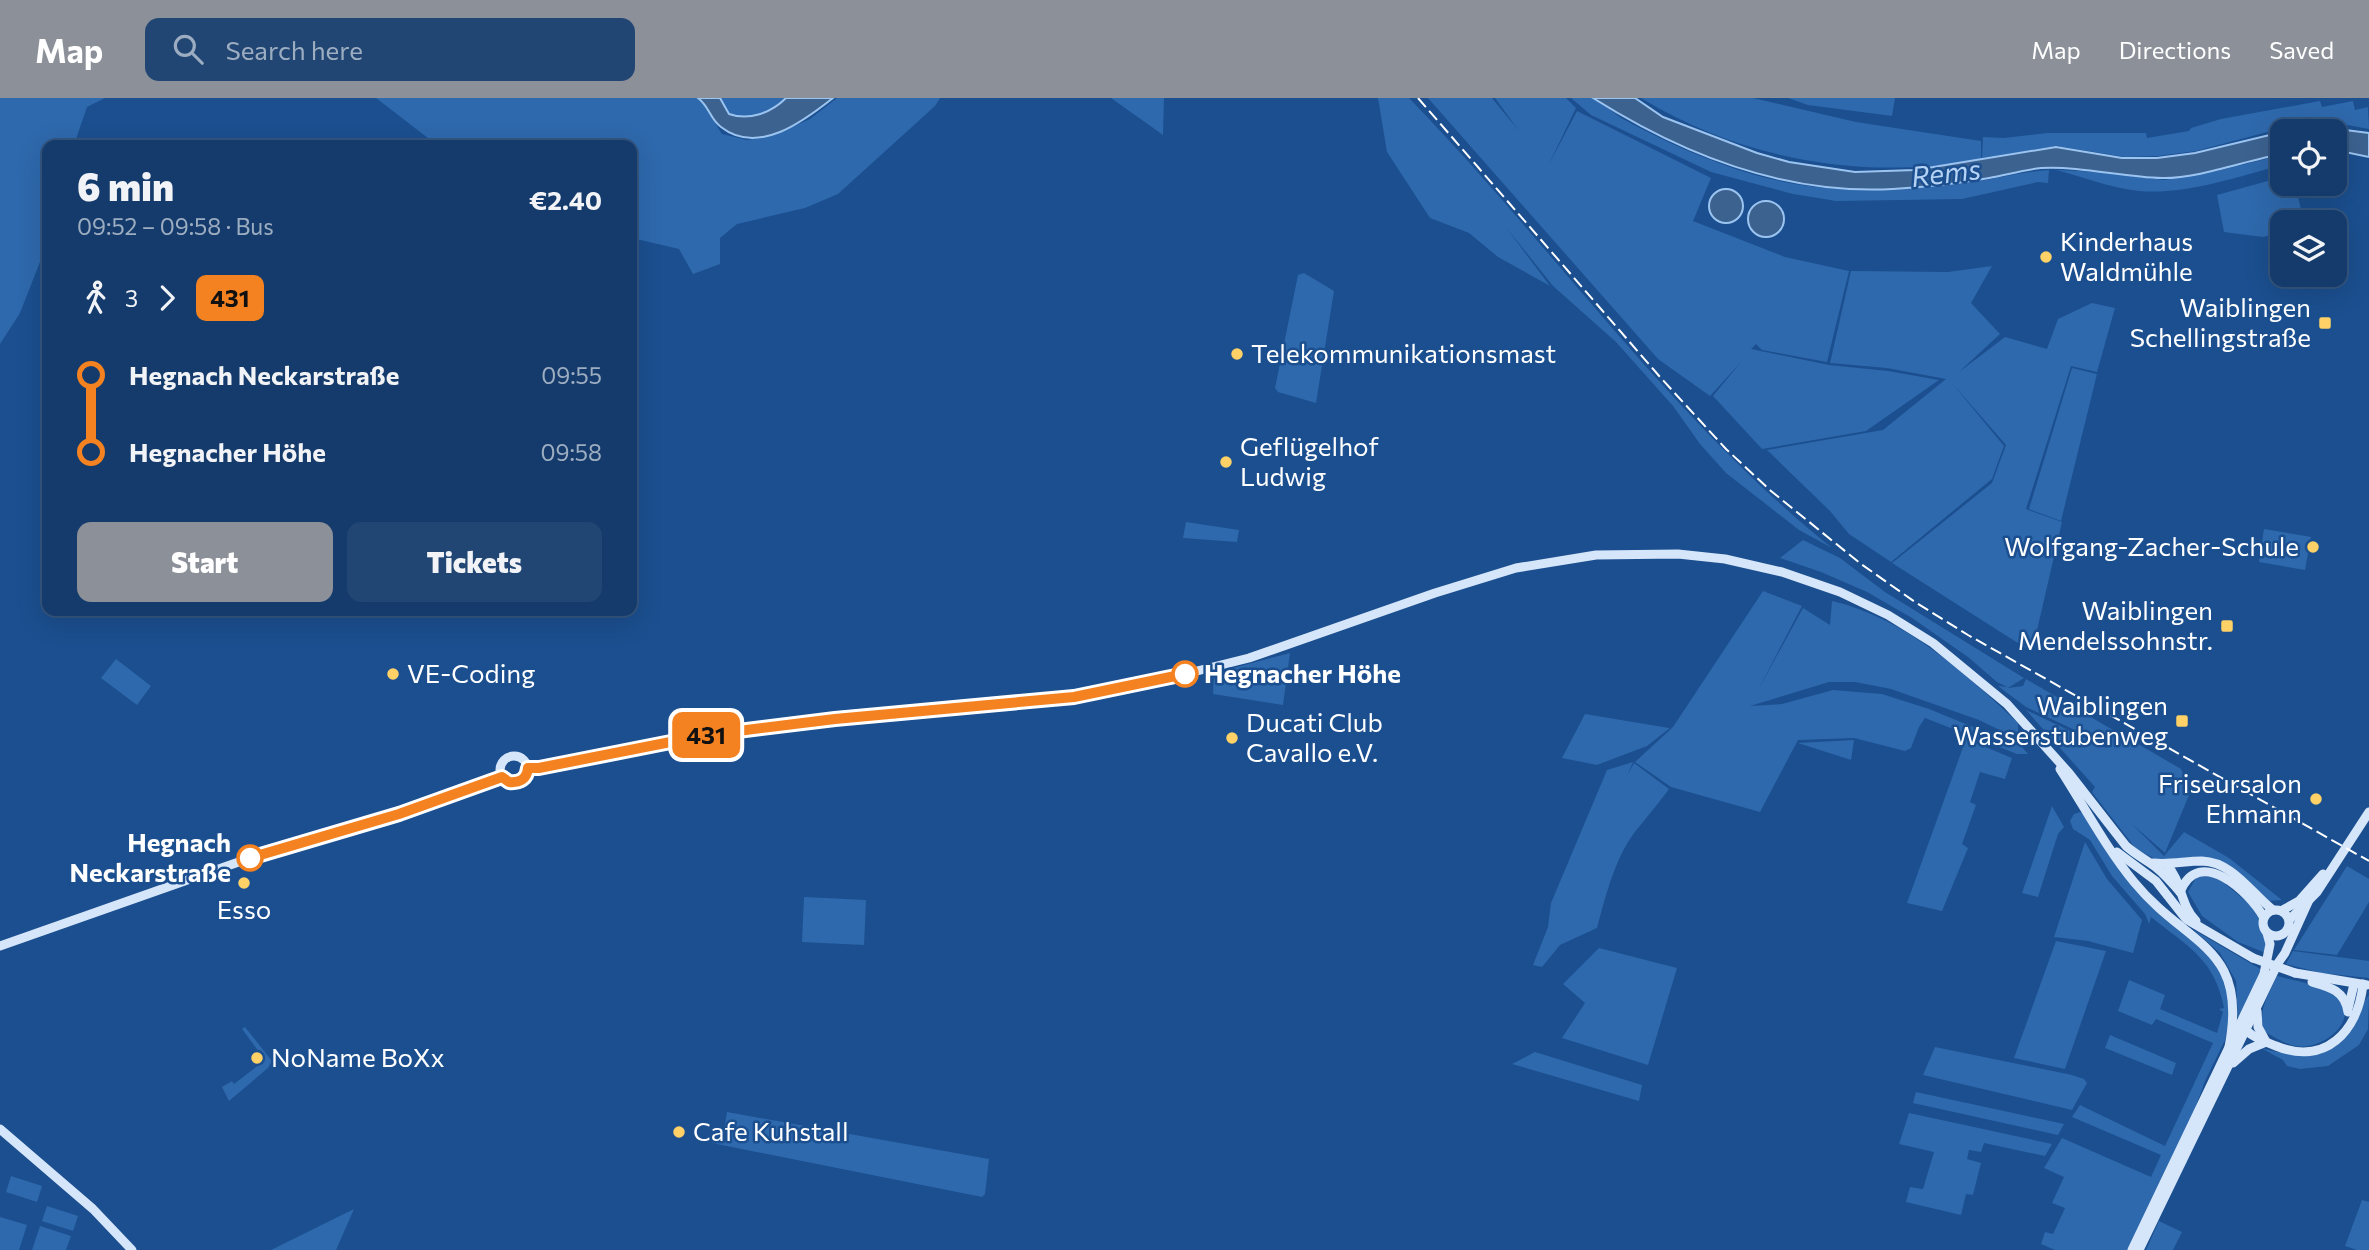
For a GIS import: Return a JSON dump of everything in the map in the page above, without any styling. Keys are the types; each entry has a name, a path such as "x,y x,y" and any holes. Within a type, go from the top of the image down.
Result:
{"main road":[{"path":"528,768 719,733 835,719 1074,697 1137,686 1249,658 1435,593 1516,568 1569,558 1636,553 1678,554 1725,559 1783,572 1840,592 1933,643 2007,704 2069,773 2126,846 2151,863 2180,892"},
{"path":"2047,750 2145,896 2205,947 2224,970 2230,982 2235,1006 2229,1047"},
{"path":"512,756 521,758 528,768 521,782 509,782 502,777 501,765 512,756"},
{"path":"0,946 250,858 399,814 502,777"},
{"path":"2132,1250 2257,1010 2278,963 2289,920 2323,884 2369,812"},
{"path":"2110,846 2156,881 2179,912 2253,958 2297,974 2362,984"},
{"path":"2264,918 2307,894 2331,863 2343,853"},
{"path":"2151,863 2167,865 2204,861 2224,867 2289,920"},
{"path":"2167,865 2174,873 2184,905 2203,929"},
{"path":"2139,1250 2269,959 2270,944 2263,926 2264,918 2244,893 2219,876 2198,870 2189,875 2180,892"},
{"path":"2278,963 2285,954 2309,900"},
{"path":"2267,933 2275,936 2286,931"},
{"path":"2297,974 2340,993 2347,1003 2348,1012"},
{"path":"2242,1020 2246,1031 2266,1042 2284,1049 2309,1053 2342,1037 2351,1024 2362,984"},
{"path":"2333,1042 2345,1025 2348,1012 2362,984"},
{"path":"2257,1010 2258,1027 2266,1042"},
{"path":"2228,1069 2249,1049 2266,1042"},
{"path":"0,1129 93,1209 132,1250"}],"shaded area":[{"path":"0,98 105,98 87,107 76,140 42,140 42,257 20,313 0,344"},
{"path":"376,98 698,98 722,134 747,140 772,136 810,119 837,98 940,98 935,106 838,194 805,208 737,224 720,238 720,264 693,274 679,249 637,239 637,140 431,140"},
{"path":"720,98 786,98 774,108 745,117 729,114"},
{"path":"1111,98 1164,98 1163,135"},
{"path":"1378,98 1409,98 1462,154 1665,388 1773,497 1832,548 1799,530 1726,473 1700,444 1673,406 1616,342 1553,286 1505,226 1550,286 1498,257 1469,233 1430,218 1387,152"},
{"path":"1428,98 1492,98 1519,131 1495,98 1566,98 1576,108 1548,166 1577,111 1711,178 1693,221 1785,257 1849,271 1827,362 1762,350 1756,344 1751,349 1829,365 1939,380 1866,431 1762,449 1713,396 1741,362 1710,396 1658,359"},
{"path":"1571,98 1592,98 1623,119 1654,135 1721,164 1755,175 1806,186 1857,190 1909,189 2049,170 2048,183 2038,182 1962,199 1836,201 1793,194 1711,172 1591,115"},
{"path":"1641,98 1753,98 1856,122 1981,141 1981,160 1893,168 1806,160 1763,151 1721,137 1680,120"},
{"path":"1788,98 1895,98 1892,116 1808,105"},
{"path":"2320,101 2322,107 2353,101 2355,110 2368,107 2369,129 2347,125 2347,119 2270,119 2270,131 2196,151 2125,157 2057,146 1982,158 1983,137 2004,138 2048,133 2146,133 2147,138 2189,131 2191,128 2221,119"},
{"path":"2270,158 2270,168 2193,188 2157,192 2118,187 2056,170 2102,172 2164,180"},
{"path":"2270,180 2270,196 2298,196 2301,210 2270,210 2270,235 2263,237 2224,232 2217,195"},
{"path":"1992,266 1971,303 2000,334 1959,372 2005,337 2047,349 2058,319 2092,303 2115,308 2097,372 2071,366 2026,509 2062,522 2032,652 1892,563 1992,483 2006,445 1951,382 2004,446 1992,479 1891,562 1849,534 1830,511 1767,450 1883,430 1946,379 1887,368 1830,363 1851,271 1948,272"},
{"path":"1304,273 1334,291 1316,403 1278,392 1275,388 1298,275"},
{"path":"2072,368 2097,374 2061,521 2029,509"},
{"path":"1186,522 1239,530 1237,542 1183,538"},
{"path":"2264,529 2311,537 2305,570 2259,562"},
{"path":"1803,540 1840,558 1885,592 2024,678 2008,688 2023,686 2026,679 2113,730 2106,745 2026,707 1998,686 2007,687 1997,682 1968,657 1912,618 1867,592 1780,558"},
{"path":"1763,591 1802,606 1757,692 1803,608 1830,625 1832,601 1884,620 1955,666 2018,723 2018,739 1979,720 1891,689 1855,682 1829,682 1750,706 1782,704 1833,690 1882,694 1929,709 2022,747 2028,754 2017,754 1925,718 1911,748 1905,751 1854,738 1798,740 1760,812 1671,787 1635,762 1673,727"},
{"path":"1290,653 1283,705 1213,694 1214,673"},
{"path":"116,659 151,686 137,705 101,678"},
{"path":"2026,710 2106,748 2116,731 2181,769 2185,778 2194,783 2165,853 2132,824 2164,856 2184,832 2229,858 2282,900 2268,901 2232,867 2157,860 2136,849 2092,792 2095,787"},
{"path":"1585,714 1670,728 1647,746 1597,765 1562,758"},
{"path":"1966,739 2012,758 2005,779 1980,772 1970,802 1976,805 1962,844 1968,848 1942,911 1907,903"},
{"path":"1854,740 1851,760 1798,743"},
{"path":"1633,762 1627,776 1634,763 1669,789 1624,849 1597,928 1560,945 1542,967 1533,965 1548,927 1551,903 1607,770"},
{"path":"2052,806 2064,827 2058,834 2038,897 2022,893"},
{"path":"2080,812 2086,816 2141,895 2216,962 2228,988 2230,1021 2225,1040 2205,1081 2192,1117 2128,1250 2055,1250 2041,1244 2045,1232 2053,1234 2065,1208 2052,1203 2064,1177 2044,1168 2062,1138 2151,1177 2161,1155 2072,1117 2080,1105 2165,1146 2213,1043 2156,1019 2152,1025 2118,1011 2129,980 2165,995 2160,1009 2217,1033 2223,1012 2219,1009 2224,1008 2214,977 2198,955 2151,917 2149,924 2145,914 2112,876 2090,840 2073,829 2070,821 2074,814"},
{"path":"2085,842 2107,879 2142,920 2133,953 2088,941 2054,937"},
{"path":"2347,866 2369,879 2369,902 2337,955 2294,950"},
{"path":"2197,876 2212,877 2223,882 2254,908 2260,917 2259,926 2266,939 2266,953 2238,942 2202,916 2188,892"},
{"path":"804,897 866,900 864,945 802,942"},
{"path":"2194,930 2262,970 2238,1021 2236,981 2220,953"},
{"path":"2056,941 2106,951 2065,1069 2014,1058"},
{"path":"1599,948 1677,968 1648,1065 1562,1038 1585,1003 1563,984"},
{"path":"2293,951 2369,961 2369,978 2321,973 2286,964"},
{"path":"2277,976 2319,987 2339,998 2344,1007 2344,1017 2334,1033 2315,1044 2295,1046 2265,1032 2263,1011"},
{"path":"2369,995 2368,1029 2359,1045 2328,1066 2300,1069 2287,1066 2283,1060 2261,1048 2301,1054 2326,1051 2347,1037"},
{"path":"245,1027 272,1061 268,1068 229,1101 222,1087 232,1081 234,1084 265,1060 242,1029"},
{"path":"2110,1035 2176,1063 2172,1075 2105,1048"},
{"path":"1935,1047 2072,1075 2084,1079 2087,1083 2072,1110 1923,1075"},
{"path":"1535,1052 1642,1085 1639,1101 1512,1064"},
{"path":"1916,1092 2064,1124 2058,1135 1913,1103"},
{"path":"727,1112 989,1159 985,1194 982,1197 712,1143 722,1142"},
{"path":"1909,1113 2052,1144 2045,1156 1984,1143 1981,1152 1969,1150 1967,1159 1981,1163 1973,1195 1966,1194 1961,1215 1906,1202 1910,1187 1923,1189 1934,1152 1899,1144"},
{"path":"11,1176 42,1186 37,1202 6,1192"},
{"path":"2362,1200 2369,1202 2369,1250 2345,1246"},
{"path":"47,1206 78,1216 73,1231 42,1221"},
{"path":"354,1209 336,1250 271,1250"},
{"path":"0,1217 27,1225 19,1250 0,1250"},
{"path":"2159,1221 2182,1232 2173,1250 2146,1250"},
{"path":"40,1226 71,1236 66,1250 32,1250"}],"water":[{"path":"698,98 720,98 729,114 744,117 774,108 786,98 833,98 795,125 765,137 750,138 735,135 721,127"},
{"name":"Rems","path":"1593,98 1635,98 1663,117 1757,153 1789,162 1855,172 1915,170 2056,147 2122,158 2157,158 2195,153 2270,135 2270,157 2176,178 2041,168 1941,185 1853,189 1775,178 1737,167 1699,153 1627,119"},
{"path":"2347,130 2369,133 2369,157 2347,152"},
{"path":"1726,189 1738,194 1743,206 1738,218 1726,223 1714,218 1709,206 1714,194"},
{"path":"1766,201 1778,207 1784,219 1778,231 1766,237 1754,231 1748,219 1754,207"}],"railway":[{"path":"1418,98 1660,377 1726,449 1771,491 1861,564 1968,635 2369,861"}],"bus line":[{"name":"431","path":"250,858 399,814 502,777 509,782 521,782 528,768 539,768 650,744 768,726 1074,697 1185,674"}],"place":[{"name":"Kinderhaus Waldmühle","path":"2046,257"},
{"name":"Waiblingen Schellingstraße","path":"2325,323"},
{"name":"Telekommunikationsmast","path":"1237,354"},
{"name":"Geflügelhof Ludwig","path":"1226,462"},
{"name":"Wolfgang-Zacher-Schule","path":"2313,547"},
{"name":"Waiblingen Mendelssohnstr.","path":"2227,626"},
{"name":"VE-Coding","path":"393,674"},
{"name":"Hegnacher Höhe","path":"1185,674"},
{"name":"Waiblingen Wasserstubenweg","path":"2182,721"},
{"name":"Ducati Club Cavallo e.V.","path":"1232,738"},
{"name":"Friseursalon Ehmann","path":"2316,799"},
{"name":"Hegnach Neckarstraße","path":"250,858"},
{"name":"Esso","path":"244,883"},
{"name":"NoName BoXx","path":"257,1058"},
{"name":"Cafe Kuhstall","path":"679,1132"}]}
